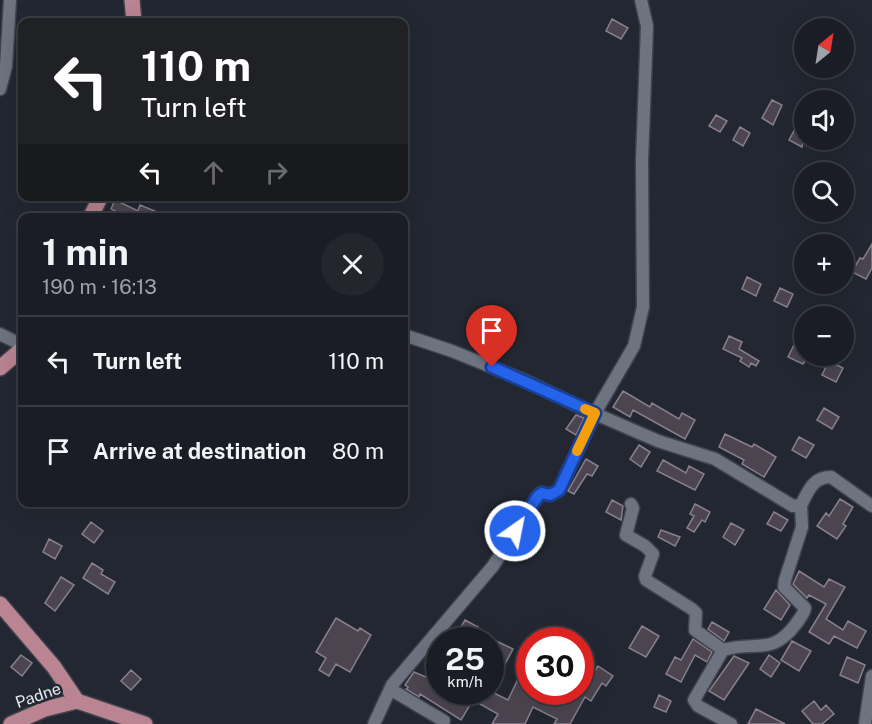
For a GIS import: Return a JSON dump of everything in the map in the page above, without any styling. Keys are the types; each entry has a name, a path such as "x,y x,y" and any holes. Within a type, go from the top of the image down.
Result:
{"main road":[{"path":"132,0 134,18"},
{"path":"0,368 18,351"},
{"path":"0,604 54,667 77,701 145,724"},
{"name":"Padne","path":"11,724 45,710 77,701"}],"street":[{"path":"0,89 6,66 10,0"},
{"path":"374,724 390,689 493,566 538,496 542,493 550,495 559,490 595,413 634,346 643,307 642,161 647,26 641,0"},
{"path":"0,334 18,345"},
{"path":"408,336 485,364 658,441 716,459 793,506 801,505"},
{"path":"631,504 633,508 626,535 645,546 653,554 645,576 646,580 692,609 696,613 695,630 723,650 774,644 786,636 805,613 802,601 784,587 784,580 802,527 801,505 815,480 831,477 872,506"},
{"path":"723,650 694,700 698,706 731,724"},
{"path":"865,724 872,676"},
{"path":"390,689 445,723"}],"building":[{"path":"612,19 628,28 621,39 606,31"},
{"path":"772,100 782,105 773,125 762,118"},
{"path":"716,115 727,121 720,132 709,126"},
{"path":"740,127 750,133 743,146 733,140"},
{"path":"794,131 794,143 789,140"},
{"path":"115,201 117,201 138,211 140,205 157,212 119,213 111,209"},
{"path":"872,244 872,268 866,279 854,273 860,258 863,259"},
{"path":"747,277 761,284 756,296 742,289"},
{"path":"780,288 793,294 787,307 774,301"},
{"path":"729,336 742,342 739,349 759,361 756,366 751,363 749,367 740,361 742,358 723,349"},
{"path":"794,345 794,360 788,357"},
{"path":"826,366 843,368 836,382 822,375"},
{"path":"623,391 650,407 652,403 679,419 682,413 695,420 685,439 633,410 630,417 613,407"},
{"path":"824,408 839,417 832,429 817,420"},
{"path":"576,415 584,418 576,435 566,429"},
{"path":"725,434 752,447 754,444 776,457 764,477 742,464 744,460 719,447"},
{"path":"799,437 814,445 806,458 792,450"},
{"path":"639,445 650,452 641,467 630,459"},
{"path":"586,459 598,466 592,476 587,474 574,494 568,491"},
{"path":"663,460 686,473 689,466 704,474 695,490 657,471"},
{"path":"840,499 853,507 843,524 846,526 837,539 817,526 826,513 829,516"},
{"path":"612,500 623,506 621,520 606,512"},
{"path":"695,504 710,512 705,522 702,520 694,532 687,528 694,516 690,514"},
{"path":"774,512 788,520 781,531 767,524"},
{"path":"91,522 103,531 94,543 82,534"},
{"path":"731,523 744,530 735,545 723,537"},
{"path":"661,530 680,537 675,546 658,537"},
{"path":"49,539 62,546 55,559 43,552"},
{"path":"92,563 103,570 101,574 115,582 108,594 83,578"},
{"path":"799,571 824,587 829,579 845,587 826,619 843,630 848,621 866,631 857,648 834,636 829,644 809,632 826,604 809,595 807,598 793,584"},
{"path":"61,577 74,585 55,611 45,603"},
{"path":"776,590 790,605 781,620 764,609"},
{"path":"336,618 358,631 360,628 371,635 350,672 336,664 329,676 319,670 326,658 316,652"},
{"path":"465,620 478,627 461,627"},
{"path":"712,622 729,632 724,641 708,629"},
{"path":"642,626 659,636 646,657 629,648"},
{"path":"693,639 712,652 707,662 695,655 681,682 666,674 675,657 681,660"},
{"path":"792,641 811,651 799,671 781,660"},
{"path":"504,645 513,649 504,663"},
{"path":"21,655 32,663 22,676 11,667"},
{"path":"769,655 780,663 771,677 760,669"},
{"path":"734,656 749,663 724,700 709,691"},
{"path":"847,657 865,665 858,683 840,675"},
{"path":"598,666 613,676 606,686 602,683 594,696 594,672"},
{"path":"131,670 141,679 131,690 121,681"},
{"path":"414,672 426,677 426,698 420,694 419,697 406,689 408,687 405,685"},
{"path":"516,683 516,705 581,705 570,724 554,724 557,719 533,707 525,724 492,724 498,714 482,705 504,705 504,698 508,700"},
{"path":"659,695 671,701 666,712 654,707"},
{"path":"814,701 821,710 826,705 834,714 822,724 813,724 802,711"},
{"path":"437,705 470,705 461,720"},
{"path":"756,709 785,724 748,724"}],"slow traffic":[{"path":"577,451 595,413 585,409"}],"route":[{"path":"492,367 595,413 559,490 550,495 542,493 538,496 515,531"}]}
